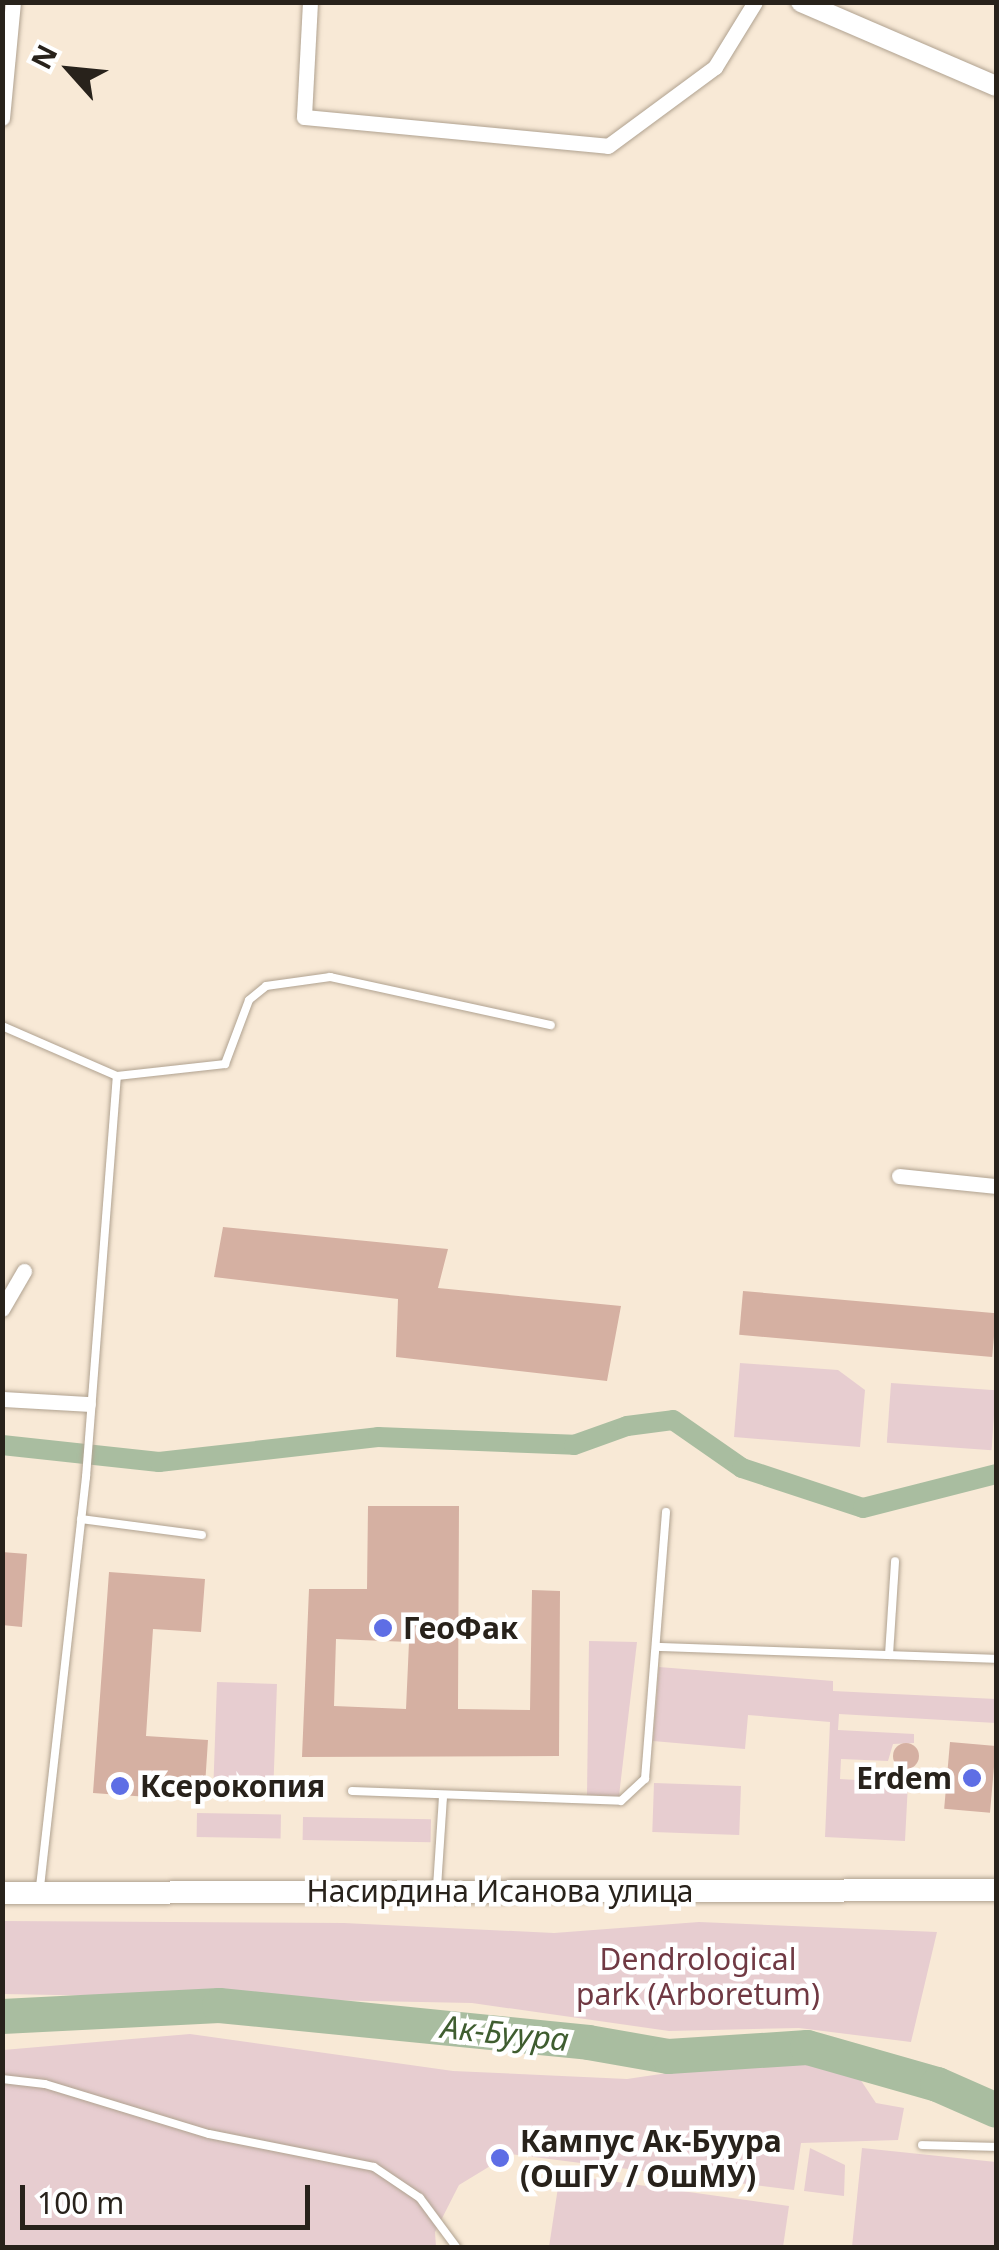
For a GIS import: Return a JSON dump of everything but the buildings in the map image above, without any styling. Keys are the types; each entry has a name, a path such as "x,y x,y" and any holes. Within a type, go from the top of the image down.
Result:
{"main road":[{"name":"Насирдина Исанова улица","path":"2,1893 996,1890"}],"street":[{"path":"2,118 13,2"},
{"path":"310,2 304,117 608,146 715,66 755,2"},
{"path":"801,2 996,86"},
{"path":"899,1176 996,1186"},
{"path":"2,1309 24,1271"},
{"path":"2,1399 88,1404"}],"lane":[{"path":"2,1026 117,1076 225,1064 258,993 266,986 330,978 551,1026"},
{"path":"39,1893 90,1437 88,1404 117,1076"},
{"path":"352,1792 621,1802 644,1779 658,1647 666,1512"},
{"path":"81,1519 202,1535"},
{"path":"888,1655 895,1561"},
{"path":"658,1647 996,1660"},
{"path":"437,1892 443,1797"},
{"path":"2,2079 44,2084 210,2134 374,2167 420,2198 457,2248"},
{"path":"922,2145 996,2148"}],"green space":[{"path":"740,1363 838,1370 865,1390 860,1447 734,1437"},
{"path":"891,1383 996,1390 992,1450 887,1443"},
{"path":"589,1641 637,1642 619,1796 587,1795"},
{"path":"659,1667 833,1681 833,1691 996,1699 996,1723 839,1714 838,1730 914,1734 914,1743 893,1744 888,1761 841,1759 840,1779 908,1783 905,1841 825,1837 830,1722 748,1715 745,1749 653,1741"},
{"path":"217,1682 277,1684 273,1786 213,1784"},
{"path":"654,1783 741,1786 739,1835 652,1832"},
{"path":"197,1813 281,1814 281,1838 197,1837"},
{"path":"303,1817 431,1819 431,1842 303,1840"},
{"name":"Dendrological park (Arboretum)","path":"3,1921 344,1923 554,1933 699,1922 937,1932 911,2042 799,2028 669,2031 472,2003 3,1994"},
{"name":"Кампус Ак-Буура (ОшГУ / ОшМУ)","path":"190,2034 453,2071 627,2079 783,2056 854,2070 876,2103 904,2108 898,2140 801,2143 794,2190 510,2154 459,2185 435,2232 436,2247 3,2248 3,2050"},
{"path":"810,2148 845,2165 844,2196 804,2191"},
{"path":"862,2148 996,2162 996,2247 852,2247"},
{"path":"560,2174 789,2206 783,2247 549,2247"}],"waterway":[{"path":"2,1445 159,1462 378,1437 574,1445 627,1426 673,1420 742,1468 863,1508 996,1474"},
{"name":"Ак-Буура","path":"2,2016 219,2005 588,2042 668,2056 807,2047 937,2084 996,2110"}],"place":[{"name":"ГеоФак","path":"383,1628"},
{"name":"Erdem","path":"972,1778"},
{"name":"Ксерокопия","path":"120,1786"},
{"name":"Кампус Ак-Буура (ОшГУ / ОшМУ)","path":"500,2158"}]}
